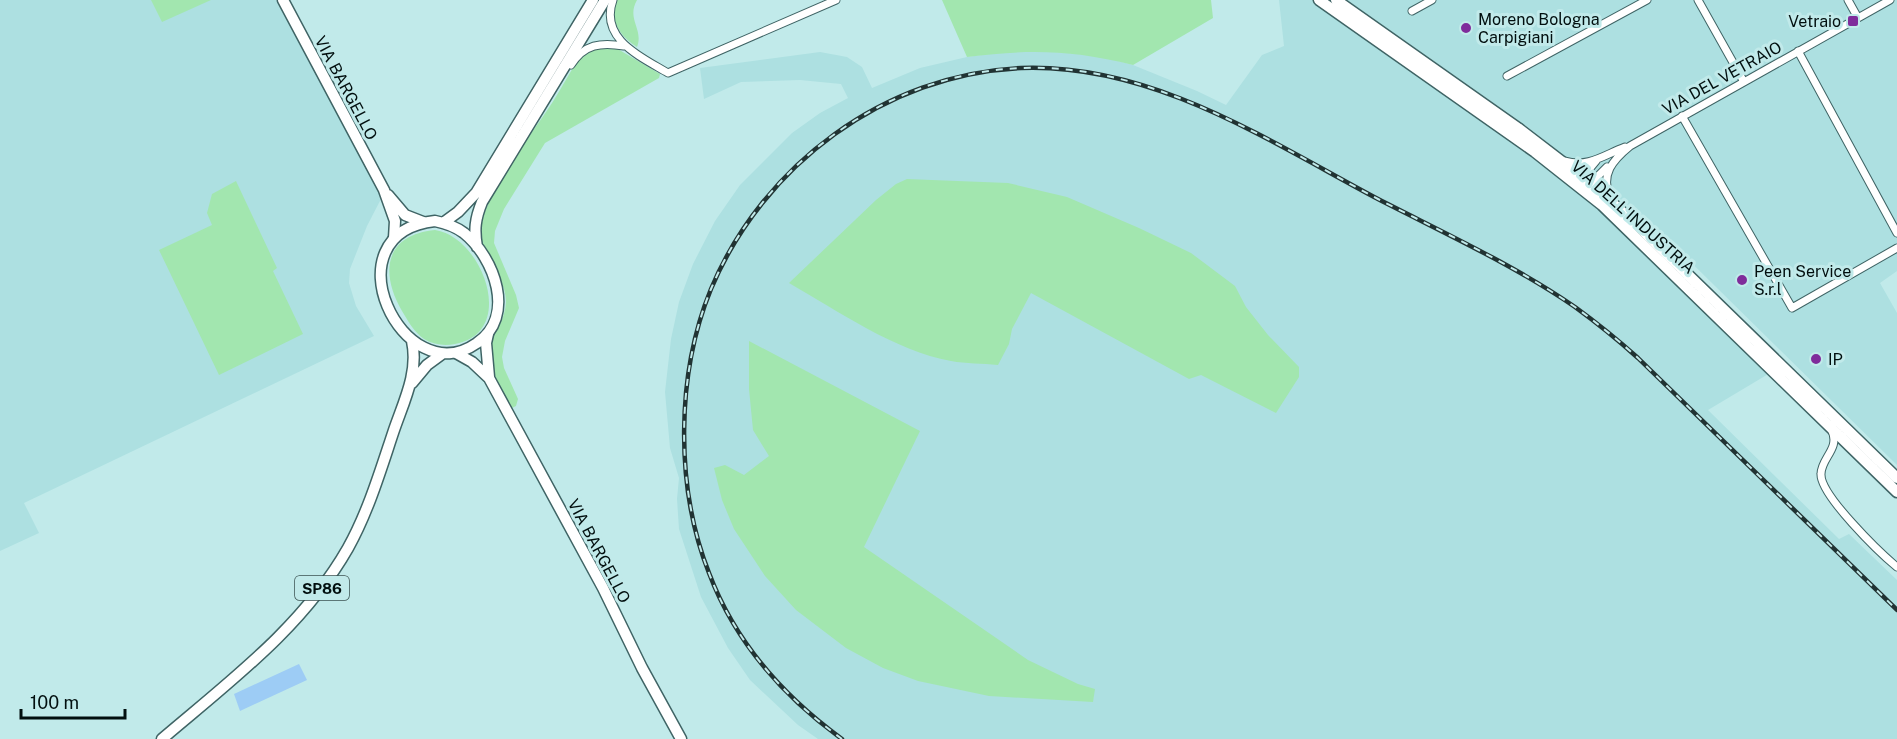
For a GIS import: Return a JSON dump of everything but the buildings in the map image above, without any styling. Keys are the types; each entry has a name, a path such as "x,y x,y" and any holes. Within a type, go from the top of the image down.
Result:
{"main road":[{"name":"VIA BARGELLO","path":"283,0 384,190 395,221 394,238"},
{"path":"443,223 458,213 476,193 593,0"},
{"path":"477,247 474,231 482,202 605,0"},
{"name":"VIA DELL'INDUSTRIA","path":"1319,0 1535,152 1611,201 1897,478"},
{"name":"VIA DELL'INDUSTRIA","path":"1336,0 1561,159 1640,241 1897,492"},
{"name":"VIA BARGELLO","path":"384,190 405,216 423,222"},
{"path":"423,222 443,223 465,234 477,247 486,261 498,290 499,309 488,334 469,348 456,353 442,354 421,347 412,341 390,310 380,281 380,267 382,255 394,238 411,226 423,222"},
{"name":"VIA BARGELLO","path":"488,334 486,343 489,378"},
{"name":"SP86","path":"162,739 276,642 320,591 345,553 373,494 410,386 414,359 412,341"},
{"name":"VIA BARGELLO","path":"456,353 472,362 489,378 603,588 642,668 681,739"},
{"name":"SP86","path":"410,386 427,365 442,354"}],"street":[{"path":"613,0 609,15 611,25 624,46"},
{"path":"531,120 542,112 575,58 590,47 606,43 624,46 668,73 836,0"},
{"path":"1412,11 1432,0"},
{"path":"1507,76 1647,0"},
{"path":"1698,0 1744,82"},
{"path":"1848,0 1858,18"},
{"name":"VIA DEL VETRAIO","path":"1561,159 1579,164 1630,146 1890,0"},
{"path":"1798,51 1897,233"},
{"path":"1682,116 1791,308 1897,248"},
{"name":"VIA DEL VETRAIO","path":"1586,184 1630,146"},
{"path":"1586,184 1591,167 1598,159"},
{"path":"1611,201 1606,175 1612,161"},
{"path":"1828,424 1835,440 1821,470 1822,481 1839,508 1897,567"}],"shaded area":[{"path":"0,0 276,0 382,197 367,226 350,269 349,283 356,306 374,336 24,503 39,533 0,551"},
{"path":"1279,0 1312,0 1546,166 1598,208 1770,373 1708,410 1839,539 1849,534 1897,580 1897,739 818,739 798,725 750,680 728,648 701,597 679,529 677,499 679,478 670,448 665,392 671,339 679,302 693,264 715,221 740,185 792,133 820,113 848,98 841,84 800,80 741,82 704,99 700,68 820,52 847,57 862,67 872,88 920,68 967,57 1011,51 1051,51 1104,57 1133,65 1226,105 1262,55 1284,46"},
{"path":"1347,0 1897,0 1897,271 1880,283 1897,313 1897,465 1652,224 1525,125"},
{"path":"299,664 307,680 240,711 234,694"}],"green space":[{"path":"151,0 211,0 162,22"},
{"path":"616,0 637,0 633,13 639,41 637,47 621,33 615,21"},
{"path":"942,0 1211,0 1213,18 1133,65 1090,56 1050,52 967,57"},
{"path":"600,47 616,48 660,74 659,78 545,143 504,209 495,231 494,243 516,295 519,308 505,341 502,357 504,368 518,399 516,406 512,408 495,376 490,358 492,340 503,318 506,302 502,283 484,248 481,230 483,218 506,171 577,61 583,54"},
{"path":"907,179 1008,183 1067,197 1191,253 1235,286 1246,307 1268,335 1299,367 1299,377 1276,413 1201,375 1189,379 1031,293 1012,329 1009,344 998,365 951,361 909,349 888,339 789,283 876,200 896,184"},
{"path":"236,181 277,268 273,271 303,334 219,375 159,250 212,225 207,213 212,194"},
{"path":"435,230 452,236 467,249 479,266 487,286 489,305 485,323 474,336 451,345 432,343 417,333 395,297 389,270 396,248 405,239 418,233"},
{"path":"749,341 920,431 864,547 1028,660 1078,684 1095,689 1093,702 989,696 918,681 883,668 846,648 796,610 765,576 734,529 722,500 714,468 725,465 744,475 769,456 753,430 749,389"}],"railway":[{"path":"842,739 800,705 763,666 732,622 709,573 698,540 685,468 684,431 691,357 699,322 711,289 734,244 762,203 796,166 834,134 877,108 922,88 971,74 1021,68 1069,70 1116,78 1162,92 1251,130 1528,277 1575,307 1638,358 1897,610"}],"place":[{"name":"Vetraio","path":"1853,21"},
{"name":"Moreno Bologna Carpigiani","path":"1466,28"},
{"name":"Peen Service S.r.l","path":"1742,280"},
{"name":"IP","path":"1816,359"}]}
